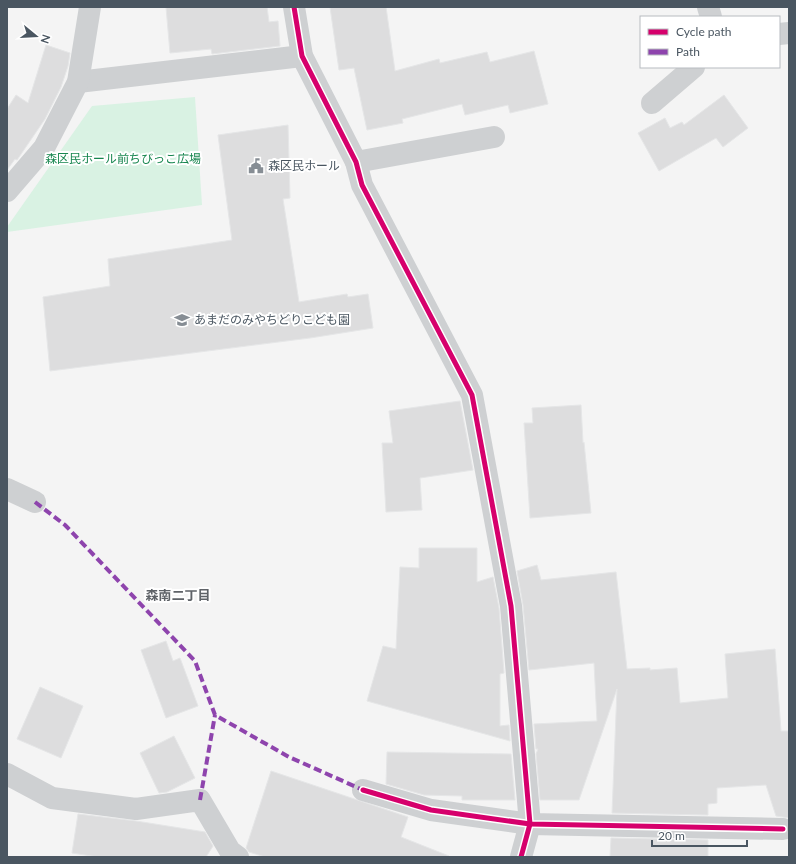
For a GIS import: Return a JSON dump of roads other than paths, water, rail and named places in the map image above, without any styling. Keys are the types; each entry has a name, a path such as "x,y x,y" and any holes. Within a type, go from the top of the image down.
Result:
{"street":[{"path":"7,191 44,148 78,82 90,7"},
{"path":"294,7 302,56 356,162 362,185 472,395 511,606 530,824 520,857"},
{"path":"78,82 302,56"},
{"path":"652,103 693,68"},
{"path":"356,162 494,137"},
{"path":"7,489 35,502"},
{"path":"7,774 52,798 136,809 200,800 230,851 238,857"},
{"path":"363,790 431,810 530,824 783,829"}],"place":[{"name":"森区民ホール","path":"256,166"},
{"name":"あまだのみやちどりこども園","path":"182,320"}],"district":[{"name":"森南二丁目","path":"178,595"}],"park label":[{"name":"森区民ホール前ちびっこ広場","path":"123,159"}]}
